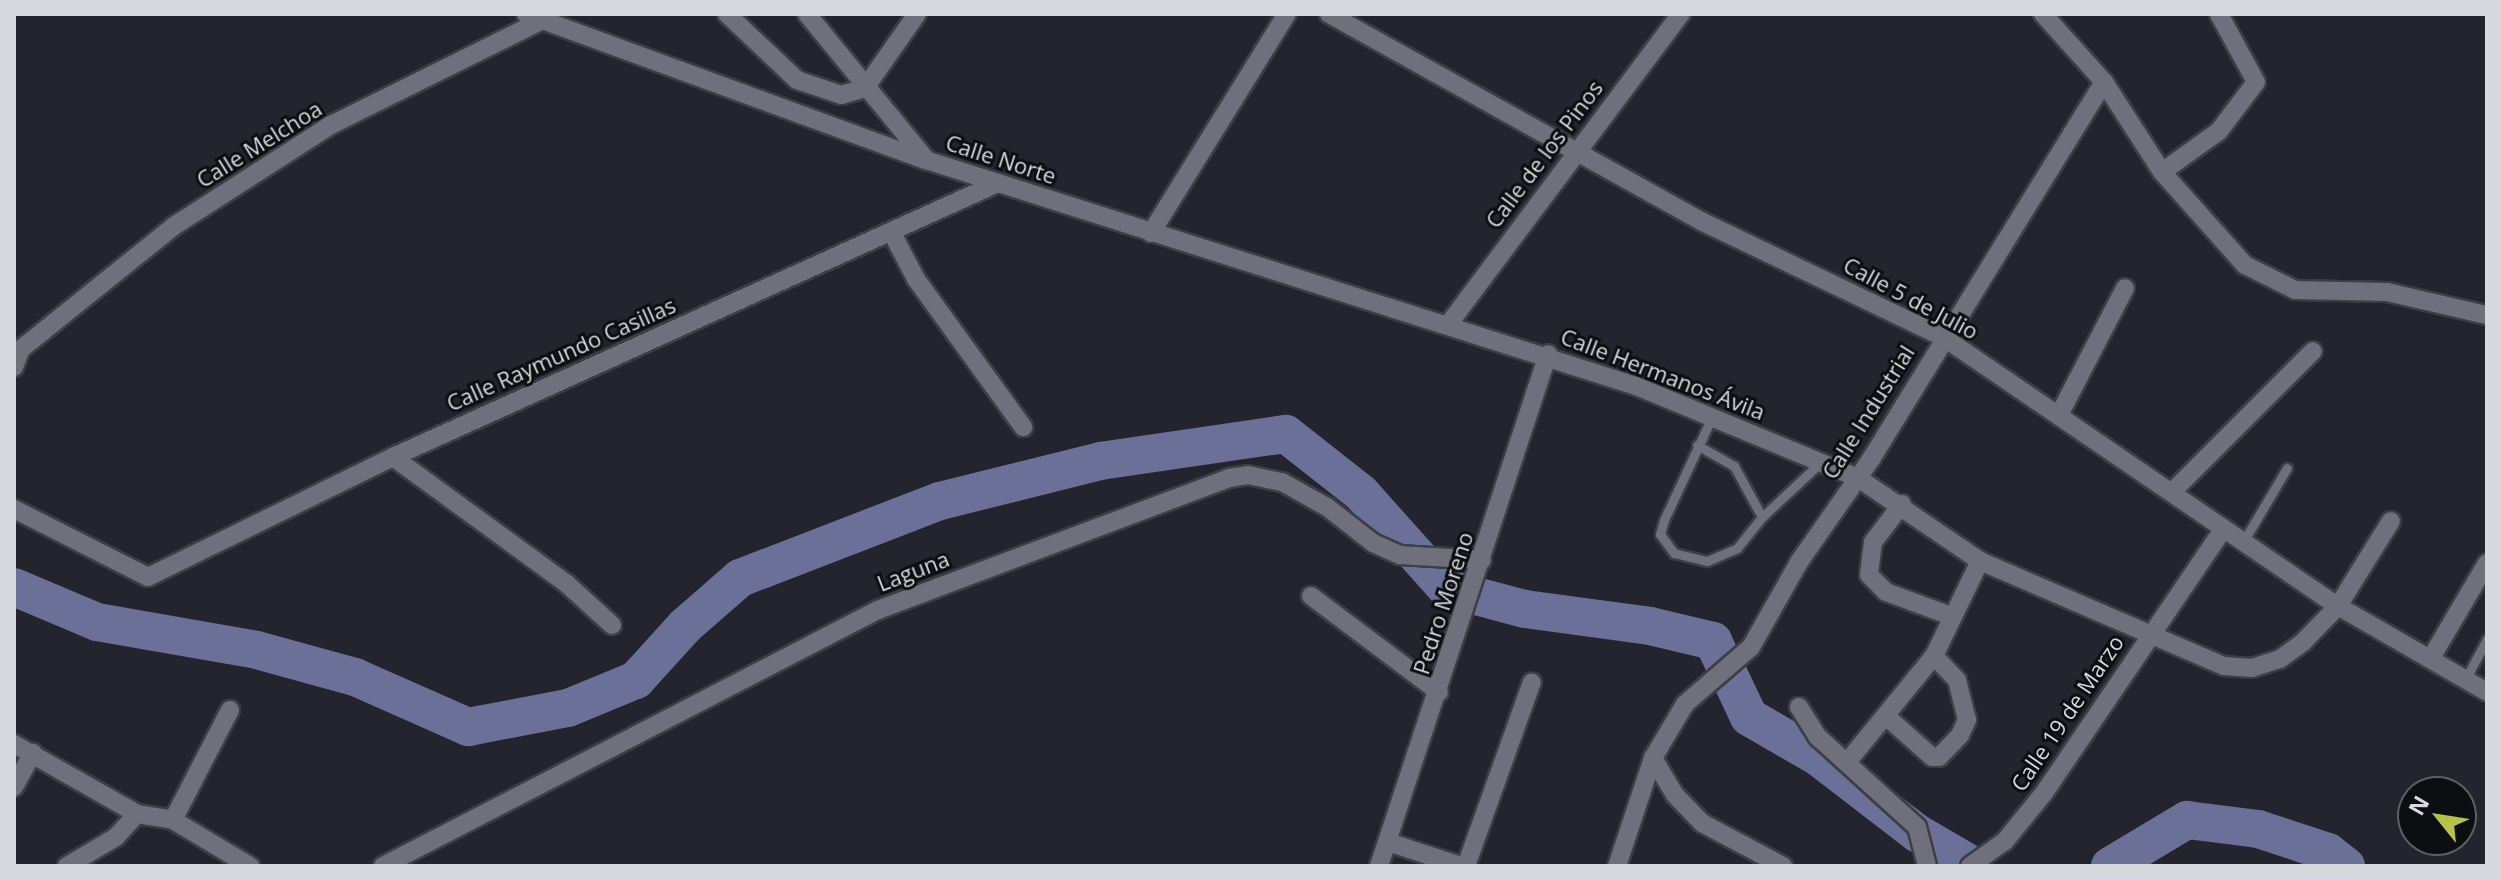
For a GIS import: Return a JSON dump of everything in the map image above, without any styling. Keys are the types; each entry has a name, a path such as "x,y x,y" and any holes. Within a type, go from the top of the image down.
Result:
{"street":[{"name":"Calle Norte","path":"526,14 547,18 926,160 1448,325"},
{"path":"727,14 797,80 841,95 865,88 917,14"},
{"path":"807,14 926,160"},
{"path":"1151,233 1287,14"},
{"name":"Calle 5 de Julio","path":"1329,14 1359,22 1703,222 1943,337 2338,606 2487,692"},
{"name":"Calle de los Pinos","path":"1448,325 1575,150 1681,14"},
{"path":"2043,14 2104,82 2162,172 2245,265 2274,283 2295,290 2387,292 2487,315"},
{"path":"2162,172 2219,131 2256,82 2219,14"},
{"name":"Calle Melchoa","path":"18,347 174,226 331,125 547,18"},
{"name":"Calle Industrial","path":"1617,866 1653,758 1685,704 1751,647 1799,562 1858,478 2104,82"},
{"name":"Calle Raymundo Casillas","path":"14,509 148,577 393,457 998,183"},
{"path":"892,233 923,290 1023,427"},
{"path":"2059,415 2125,288"},
{"name":"Calle Hermanos Ávila","path":"1448,325 1548,354 1712,417 1858,478 1902,504 1980,561 2149,635"},
{"path":"14,367 18,347"},
{"path":"2172,492 2313,351"},
{"name":"Pedro Moreno","path":"1379,866 1476,583 1548,354"},
{"path":"393,457 567,584 612,625"},
{"name":"Laguna","path":"383,866 878,610 1229,478 1248,475 1282,482 1327,507 1373,543 1400,555 1449,561 1482,560"},
{"path":"1902,504 1873,542 1869,575 1886,592 1951,616"},
{"name":"Calle 19 de Marzo","path":"1970,866 2005,841 2044,793 2149,635 2224,666 2252,668 2280,659 2338,606 2391,521"},
{"path":"2149,635 2223,530"},
{"path":"1848,761 1934,656 1980,561"},
{"path":"2431,658 2487,563"},
{"path":"1311,596 1439,692"},
{"path":"1887,717 1932,757 1939,757 1960,735 1967,720 1957,680 1934,656"},
{"path":"1388,842 1464,866 1532,682"},
{"path":"1799,707 1818,737 1848,761 1917,827 1927,866"},
{"path":"173,820 230,710"},
{"path":"14,744 137,814 173,820 250,866"},
{"path":"14,787 33,753"},
{"path":"1653,758 1675,795 1702,823 1772,864"},
{"path":"67,866 116,837 137,814"}],"lane":[{"path":"1712,417 1664,520 1664,547 1687,557 1718,559 1737,548 1762,517 1820,463"},
{"path":"1697,445 1734,466 1762,517"},
{"path":"2243,542 2287,468"},
{"path":"2466,678 2487,639"}],"waterway":[{"path":"14,587 97,622 257,650 355,677 468,727 568,708 636,680 685,626 740,578 940,501 1100,461 1286,434 1361,493 1446,588 1525,609 1650,626 1713,641 1749,717 1818,757 1917,833 1974,866"},
{"path":"2110,866 2187,820 2258,829 2328,852 2346,866"}]}
